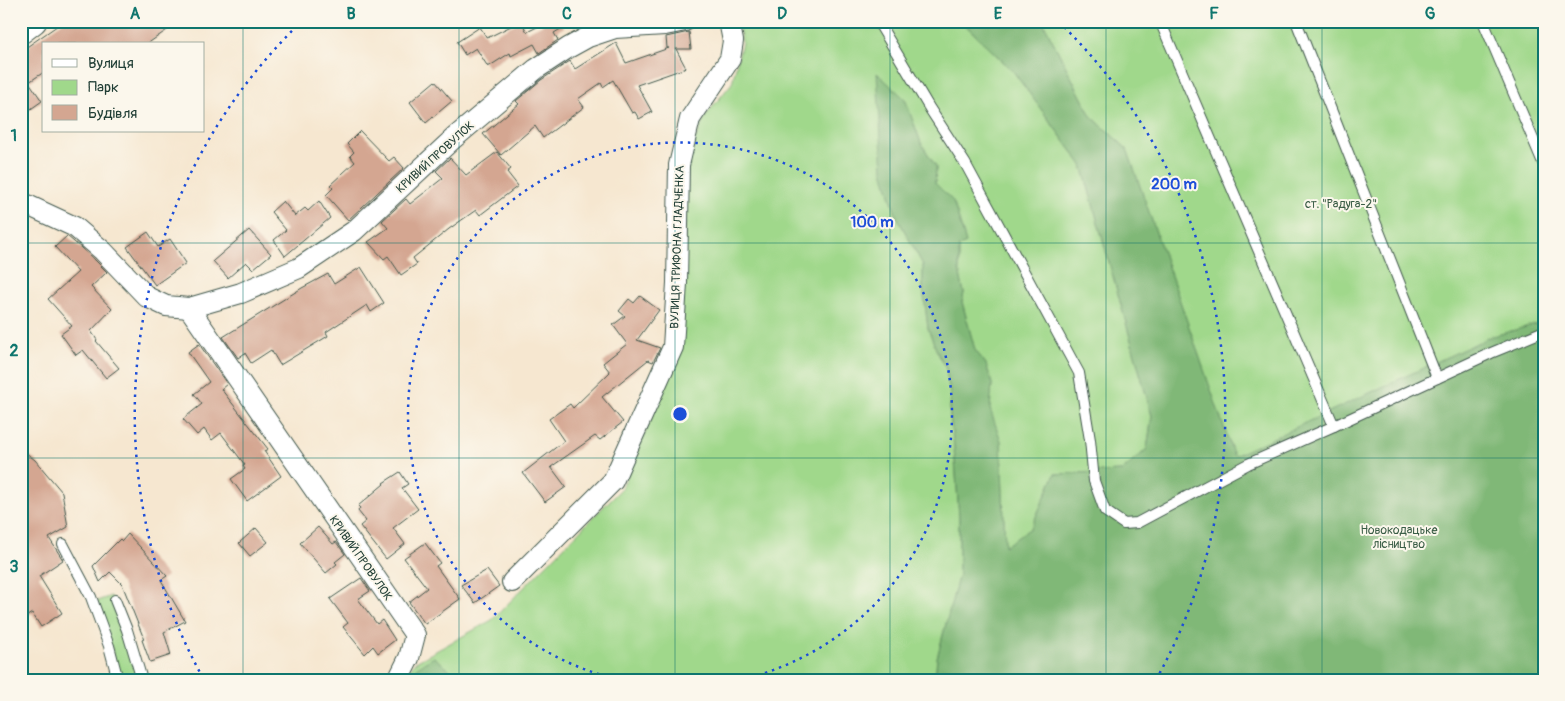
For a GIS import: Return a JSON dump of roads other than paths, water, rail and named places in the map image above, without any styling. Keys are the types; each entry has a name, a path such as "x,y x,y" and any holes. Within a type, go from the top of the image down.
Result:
{"street":[{"path":"21,31 34,21"},
{"name":"КРИВИЙ ПРОВУЛОК","path":"21,202 75,227 103,251 147,297 166,306 189,308 241,293 299,268 354,231 454,138 536,70 568,48 615,28 685,21"},
{"name":"ВУЛИЦЯ ТРИФОНА ГЛАДЧЕНКА","path":"512,582 614,481 673,347 678,283 679,164 690,119 730,59 733,41 730,21"},
{"name":"КРИВИЙ ПРОВУЛОК","path":"189,308 415,635 409,658 398,680"}],"lane":[{"path":"872,21 880,25 965,163 1078,373 1090,440 1094,481 1105,511 1124,524 1136,523 1248,464 1491,353 1544,331"},
{"path":"1160,21 1334,426"},
{"path":"1296,21 1437,378"},
{"path":"1483,21 1544,165"},
{"path":"62,544 91,598 109,646 118,680"},
{"path":"115,600 127,630 142,680"}],"park label":[{"name":"ст. \"Радуга-2\"","path":"1341,204"},
{"name":"Новокодацьке лісництво","path":"1399,537"}]}
